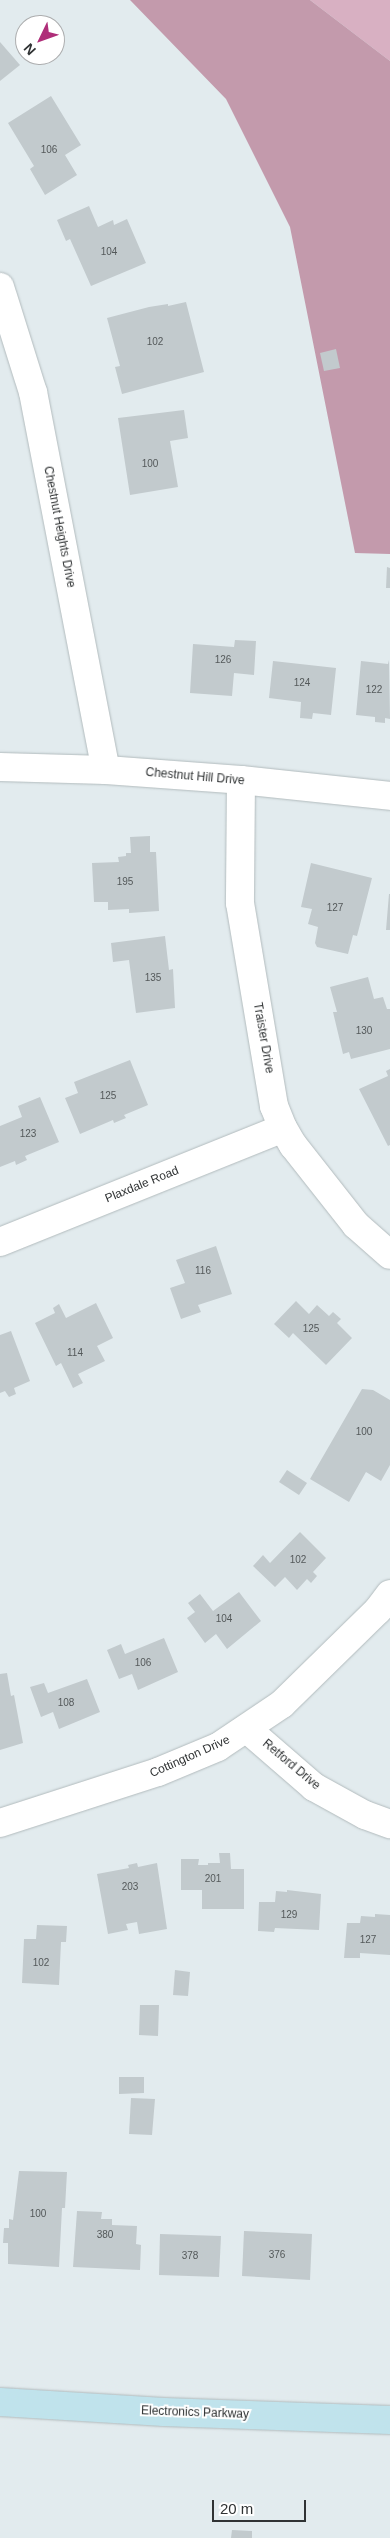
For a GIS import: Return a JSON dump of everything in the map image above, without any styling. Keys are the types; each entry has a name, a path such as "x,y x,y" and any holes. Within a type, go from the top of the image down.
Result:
{"main road":[{"name":"Electronics Parkway","path":"0,2402 164,2412 390,2420"}],"street":[{"name":"Chestnut Heights Drive","path":"0,287 33,392 106,770"},
{"name":"Chestnut Hill Drive","path":"0,766 106,770 241,780 390,796"},
{"name":"Traister Drive","path":"241,780 240,903 274,1106 283,1128 293,1145 356,1225 390,1255"},
{"name":"Plaxdale Road","path":"0,1242 283,1128"},
{"name":"Cottington Drive","path":"0,1823 158,1772 218,1746 247,1729 282,1704 378,1610 390,1594"},
{"name":"Retford Drive","path":"247,1729 314,1787 365,1814 390,1824"}],"shaded area":[{"path":"130,0 310,0 390,61 390,554 355,553 290,227 226,99"},
{"path":"310,0 390,0 390,61"}],"building":[{"path":"0,42 15,59 15,65 20,65 0,81"},
{"path":"51,96 81,145 65,155 77,175 45,195 30,169 34,166 8,123"},
{"path":"89,206 98,227 113,220 114,225 127,219 146,263 91,286 70,239 66,241 57,220"},
{"path":"186,302 204,372 122,394 115,367 120,366 107,318 149,307 168,304 168,306"},
{"path":"336,349 340,368 324,371 320,353"},
{"path":"184,410 188,438 170,441 178,487 130,495 118,418"},
{"path":"387,567 390,568 390,588 386,588"},
{"path":"235,640 256,641 254,675 234,673 232,696 190,693 193,644 234,647"},
{"path":"389,660 390,719 385,718 385,723 375,722 375,717 356,715 361,661 388,664"},
{"path":"273,661 336,668 331,715 313,713 312,719 300,718 301,702 269,698"},
{"path":"150,836 150,852 156,852 159,911 129,913 129,909 108,910 108,902 94,902 92,863 119,862 118,857 131,853 130,837"},
{"path":"311,863 372,878 357,936 353,935 348,954 317,947 315,943 318,927 308,924 312,909 301,907"},
{"path":"389,894 390,930 386,930"},
{"path":"165,936 169,970 173,969 175,1008 136,1013 129,960 113,962 111,943"},
{"path":"368,977 374,999 383,997 387,1009 390,1009 390,1049 351,1059 349,1052 343,1054 333,1012 337,1012 330,987"},
{"path":"130,1060 148,1105 124,1115 126,1118 114,1123 113,1120 80,1134 65,1098 78,1093 74,1082"},
{"path":"390,1069 390,1145 388,1146 359,1089 388,1076 386,1071"},
{"path":"40,1097 59,1142 25,1156 27,1160 16,1165 15,1161 0,1167 0,1126 22,1117 18,1106"},
{"path":"216,1246 232,1294 198,1305 201,1312 181,1319 170,1288 185,1283 176,1260"},
{"path":"296,1301 309,1314 317,1305 329,1316 333,1312 341,1319 337,1323 352,1338 326,1365 293,1333 289,1338 274,1324"},
{"path":"96,1303 113,1338 97,1346 105,1361 78,1374 83,1383 73,1388 61,1363 56,1366 35,1323 55,1313 53,1308 59,1304 66,1318"},
{"path":"11,1331 30,1381 14,1388 16,1394 9,1397 5,1391 0,1393 0,1335"},
{"path":"362,1389 373,1390 390,1400 390,1465 381,1481 366,1472 349,1502 310,1479"},
{"path":"287,1470 307,1483 299,1495 279,1482"},
{"path":"300,1532 326,1558 313,1572 317,1576 311,1583 307,1579 297,1590 285,1577 275,1587 253,1566 263,1555 270,1563"},
{"path":"239,1592 261,1621 227,1649 216,1634 205,1643 187,1618 195,1612 188,1603 200,1594 213,1611"},
{"path":"164,1638 178,1672 138,1690 132,1674 119,1679 107,1650 121,1644 125,1654"},
{"path":"7,1673 11,1696 14,1695 23,1743 0,1750 0,1674"},
{"path":"87,1679 100,1712 59,1729 53,1712 41,1717 30,1687 44,1683 48,1693"},
{"path":"219,1853 230,1853 231,1869 244,1869 244,1909 202,1909 202,1890 181,1890 181,1859 199,1859 198,1865 208,1865 208,1863 220,1863"},
{"path":"137,1863 138,1867 157,1863 167,1929 139,1934 137,1922 126,1924 128,1930 108,1934 97,1874 129,1868 128,1865"},
{"path":"287,1890 321,1894 319,1930 275,1928 274,1932 258,1931 259,1902 275,1902 276,1891 287,1892"},
{"path":"375,1914 390,1915 390,1955 360,1953 360,1958 344,1958 347,1923 360,1923 361,1916 375,1917"},
{"path":"37,1925 67,1926 66,1942 61,1942 59,1985 22,1983 24,1939 36,1939"},
{"path":"175,1970 190,1972 188,1996 173,1995"},
{"path":"140,2005 159,2005 158,2036 139,2035"},
{"path":"119,2077 144,2077 144,2093 119,2094"},
{"path":"131,2098 155,2099 152,2135 129,2134"},
{"path":"19,2171 67,2172 65,2208 62,2208 59,2267 8,2264 8,2243 3,2243 4,2228 9,2228 9,2219 13,2220"},
{"path":"77,2211 102,2212 101,2219 112,2219 112,2225 137,2226 136,2244 141,2245 140,2270 73,2267"},
{"path":"244,2231 312,2234 310,2280 242,2276"},
{"path":"160,2234 221,2236 219,2277 159,2275"},
{"path":"232,2530 252,2531 252,2538 231,2538"}]}
